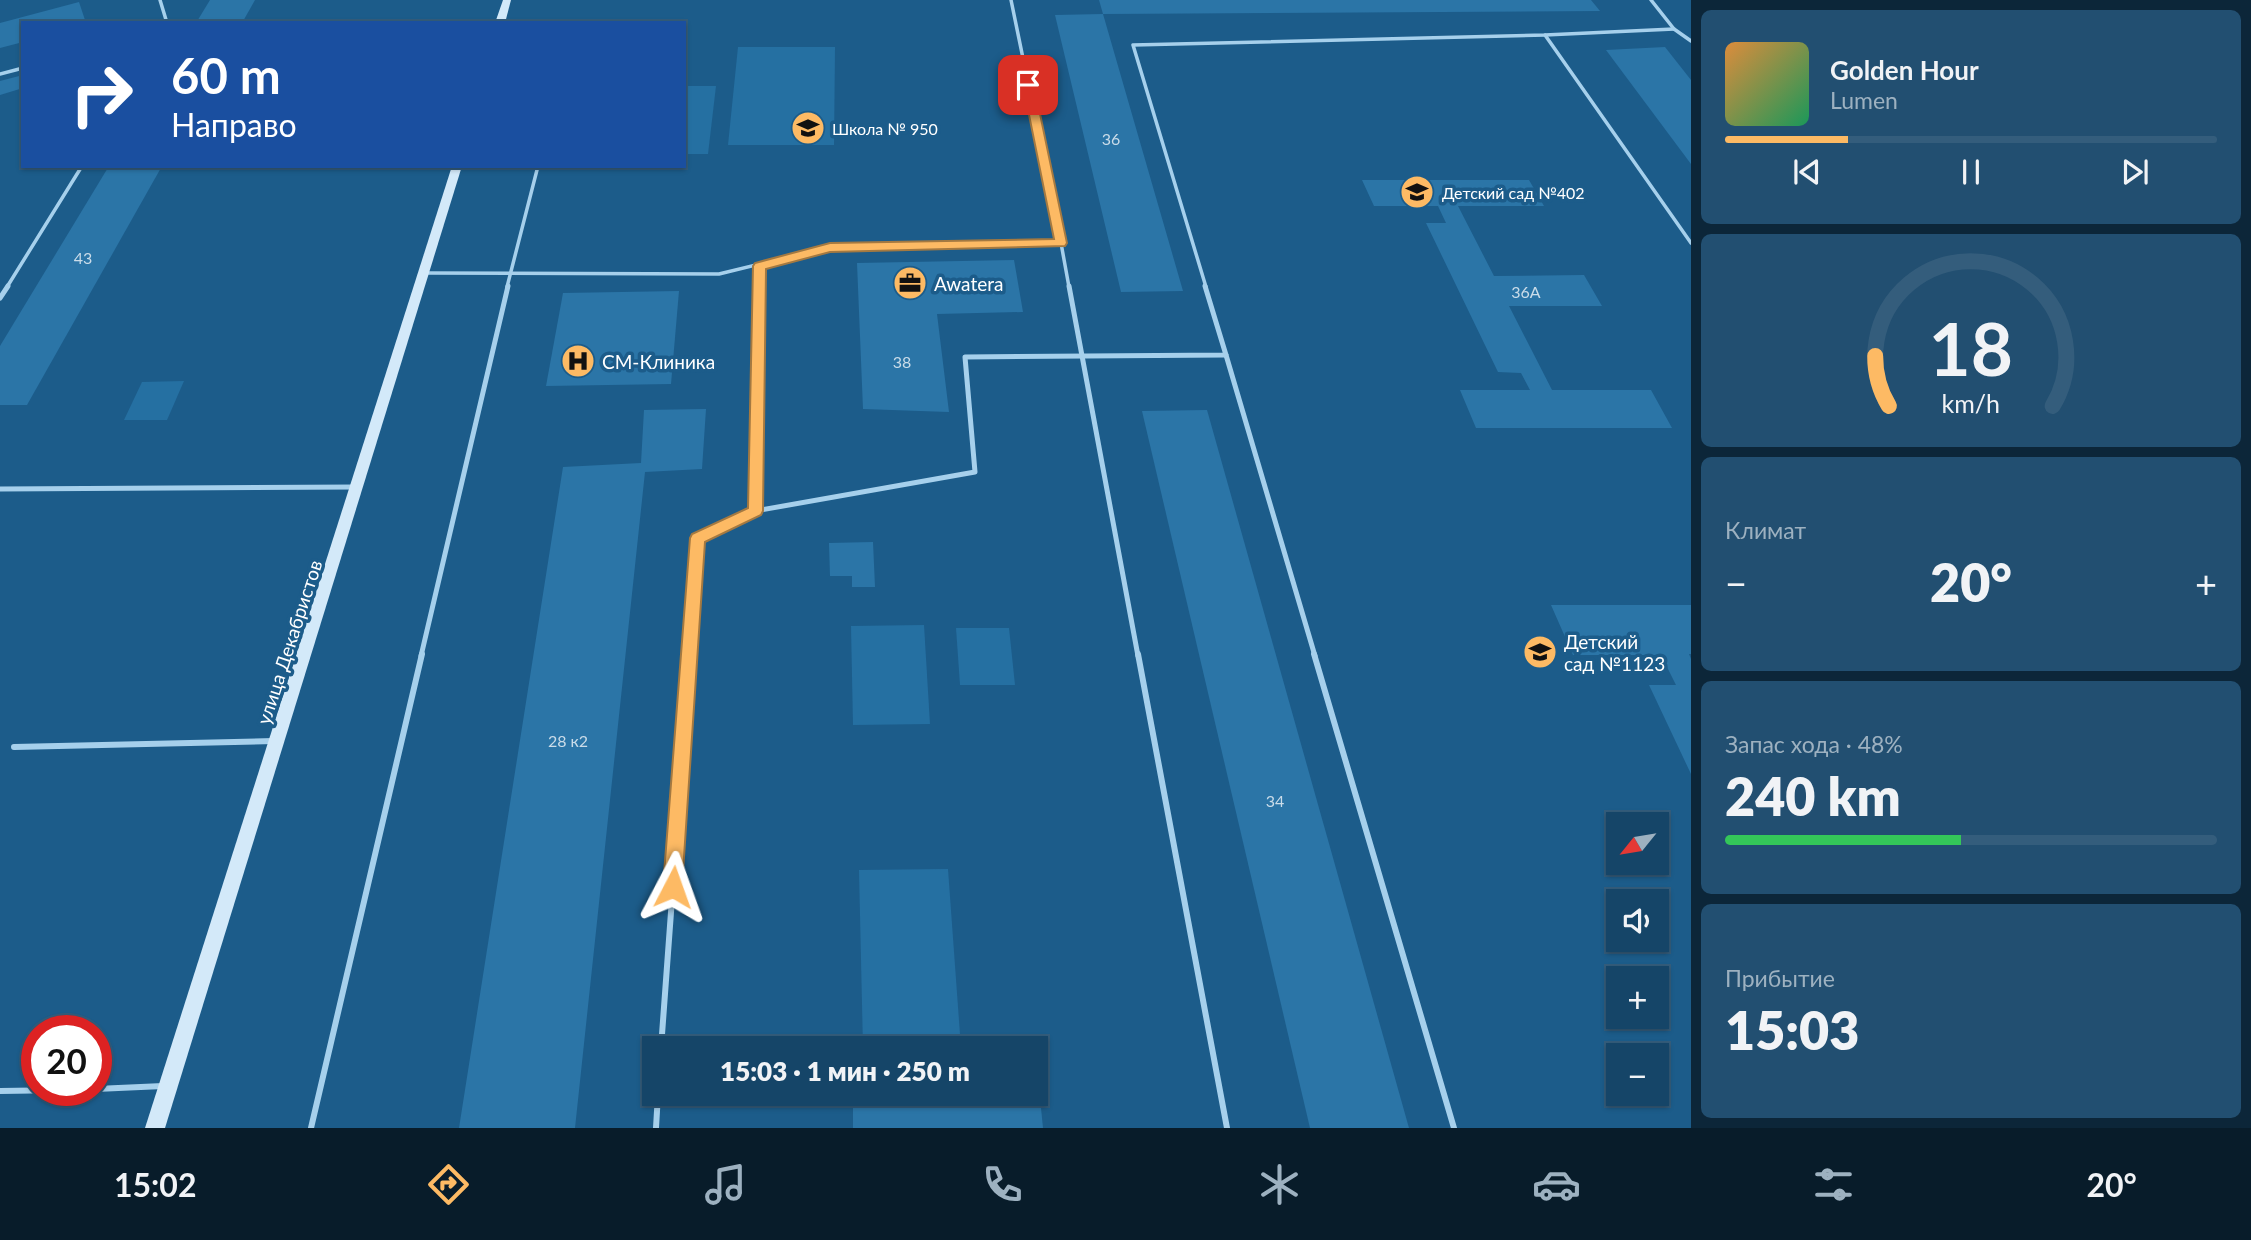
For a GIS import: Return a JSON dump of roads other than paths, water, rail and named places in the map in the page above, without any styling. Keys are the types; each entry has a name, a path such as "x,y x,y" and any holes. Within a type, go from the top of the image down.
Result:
{"main road":[{"path":"501,21 507,0"},
{"name":"улица Декабристов","path":"155,1128 426,273 456,168"}],"lane":[{"path":"160,0 166,21"},
{"path":"1011,0 1083,355 1227,1128"},
{"path":"1651,0 1674,29 1691,41"},
{"path":"1454,1128 1133,45 1545,35 1674,29"},
{"path":"1545,35 1691,243"},
{"path":"0,74 21,69"},
{"path":"0,298 81,168"},
{"path":"311,1128 511,271 537,168"},
{"path":"426,273 511,271 719,274 830,247 1061,243"},
{"path":"755,511 760,266"},
{"path":"662,1036 698,538 755,511 975,472 965,357 1226,355"},
{"path":"0,489 358,487"},
{"path":"14,747 277,741"},
{"path":"112,1088 168,1086"},
{"path":"0,1091 21,1091"},
{"path":"656,1128 657,1106"}],"place":[{"name":"Школа № 950","path":"808,128"},
{"name":"Детский сад №402","path":"1417,192"},
{"name":"Awatera","path":"910,283"},
{"name":"СМ-Клиника","path":"578,361"},
{"name":"Детский сад №1123","path":"1540,652"}]}
